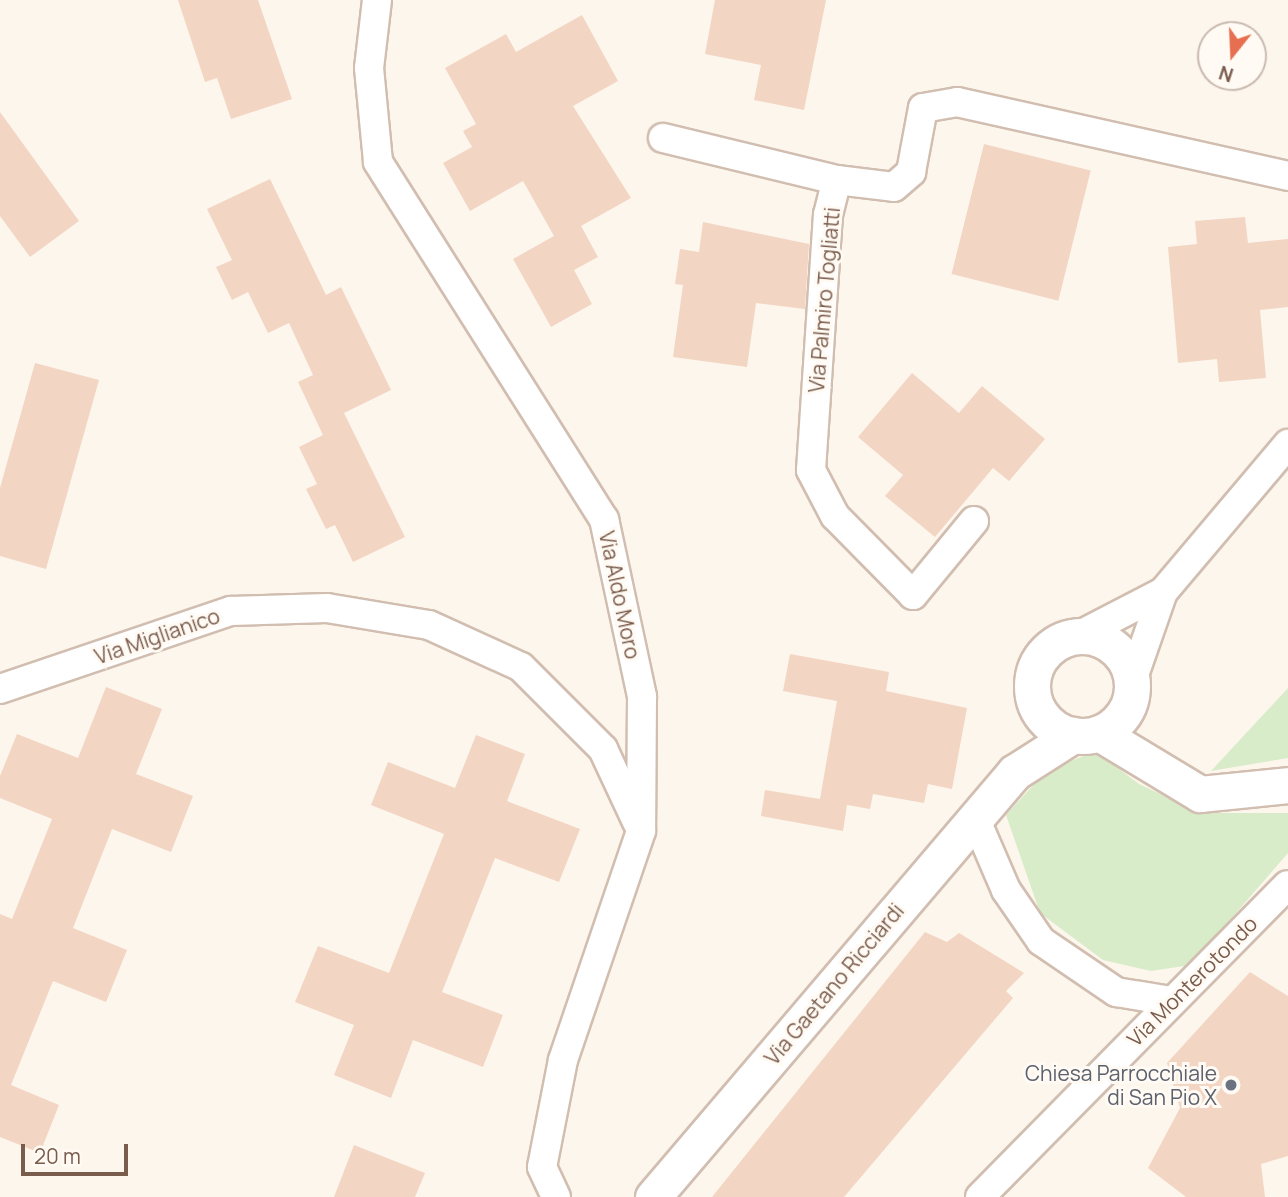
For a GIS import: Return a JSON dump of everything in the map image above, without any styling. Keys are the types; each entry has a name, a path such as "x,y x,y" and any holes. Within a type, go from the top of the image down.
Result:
{"street":[{"name":"Via Aldo Moro","path":"377,0 369,68 377,162 604,519 642,697 641,831 563,1060 542,1167 556,1197"},
{"name":"Via Palmiro Togliatti","path":"974,522 913,595 835,516 811,470 828,215 837,180 894,187 911,172 923,108 957,102 1288,176"},
{"path":"663,138 837,180"},
{"path":"1086,734 1119,720 1163,592 1288,444"},
{"path":"1163,592 1080,635 1050,647 1033,675 1032,691 1045,720 1086,734 1210,796 1288,785"},
{"name":"Via Miglianico","path":"0,689 231,611 327,608 429,625 521,667 603,749 641,831"},
{"path":"1080,635 1112,645 1132,685 1136,723 1158,772"},
{"name":"Via Gaetano Ricciardi","path":"1015,772 1032,691"},
{"name":"Via Gaetano Ricciardi","path":"653,1197 1015,772 1086,734"},
{"path":"975,818 1006,890 1041,941 1116,992 1171,1001"},
{"name":"Via Monterotondo","path":"980,1197 1288,885"}],"green space":[{"path":"1288,688 1288,758 1211,771"},
{"path":"1095,751 1139,784 1201,813 1288,813 1288,853 1191,965 1151,971 1103,960 1040,913 1006,815 1045,772"}],"building":[{"path":"178,0 258,0 292,99 231,119 217,78 205,82"},
{"path":"715,0 826,0 804,110 754,100 761,65 705,54"},
{"path":"582,15 618,81 573,106 631,198 581,226 598,257 574,270 592,304 551,327 513,259 554,236 523,181 470,211 443,163 472,147 463,131 476,124 445,68 506,34 516,52"},
{"path":"0,112 79,221 30,257 0,216"},
{"path":"984,144 1091,171 1058,301 952,274"},
{"path":"270,179 326,295 341,287 391,390 344,413 405,537 353,562 335,525 326,529 306,489 317,484 299,447 323,435 298,382 313,375 289,323 268,333 248,292 232,300 216,267 232,260 207,209"},
{"path":"1245,217 1248,243 1288,239 1288,307 1260,310 1266,378 1219,382 1217,359 1178,363 1168,247 1197,244 1195,221"},
{"path":"703,222 809,244 805,309 756,303 747,367 673,357 683,285 675,284 680,249 699,252"},
{"path":"35,363 99,380 46,569 0,556 0,488"},
{"path":"912,373 959,413 982,386 1045,439 1009,481 993,468 935,537 885,496 903,475 858,437"},
{"path":"790,654 889,672 886,691 967,708 952,789 928,784 924,803 873,794 870,809 847,805 843,831 761,816 765,790 820,799 837,701 783,691"},
{"path":"106,687 162,709 136,774 193,796 171,852 112,829 73,928 127,950 106,1002 53,981 11,1085 59,1105 40,1153 0,1137 0,914 12,919 52,819 0,798 0,776 17,734 78,758"},
{"path":"476,735 525,754 507,801 580,829 559,882 495,858 442,992 503,1015 483,1067 413,1040 391,1098 334,1075 354,1025 295,1002 318,946 389,973 444,834 371,805 388,762 455,788"},
{"path":"925,932 947,942 959,933 1024,973 1006,991 1013,998 844,1197 712,1197"},
{"name":"Chiesa Parrocchiale di San Pio X","path":"1250,972 1288,996 1288,1156 1261,1164 1265,1197 1186,1197 1148,1168 1180,1108 1167,1063"},
{"path":"354,1145 425,1173 415,1197 334,1197"}],"place":[{"name":"Chiesa Parrocchiale di San Pio X","path":"1231,1085"}]}
